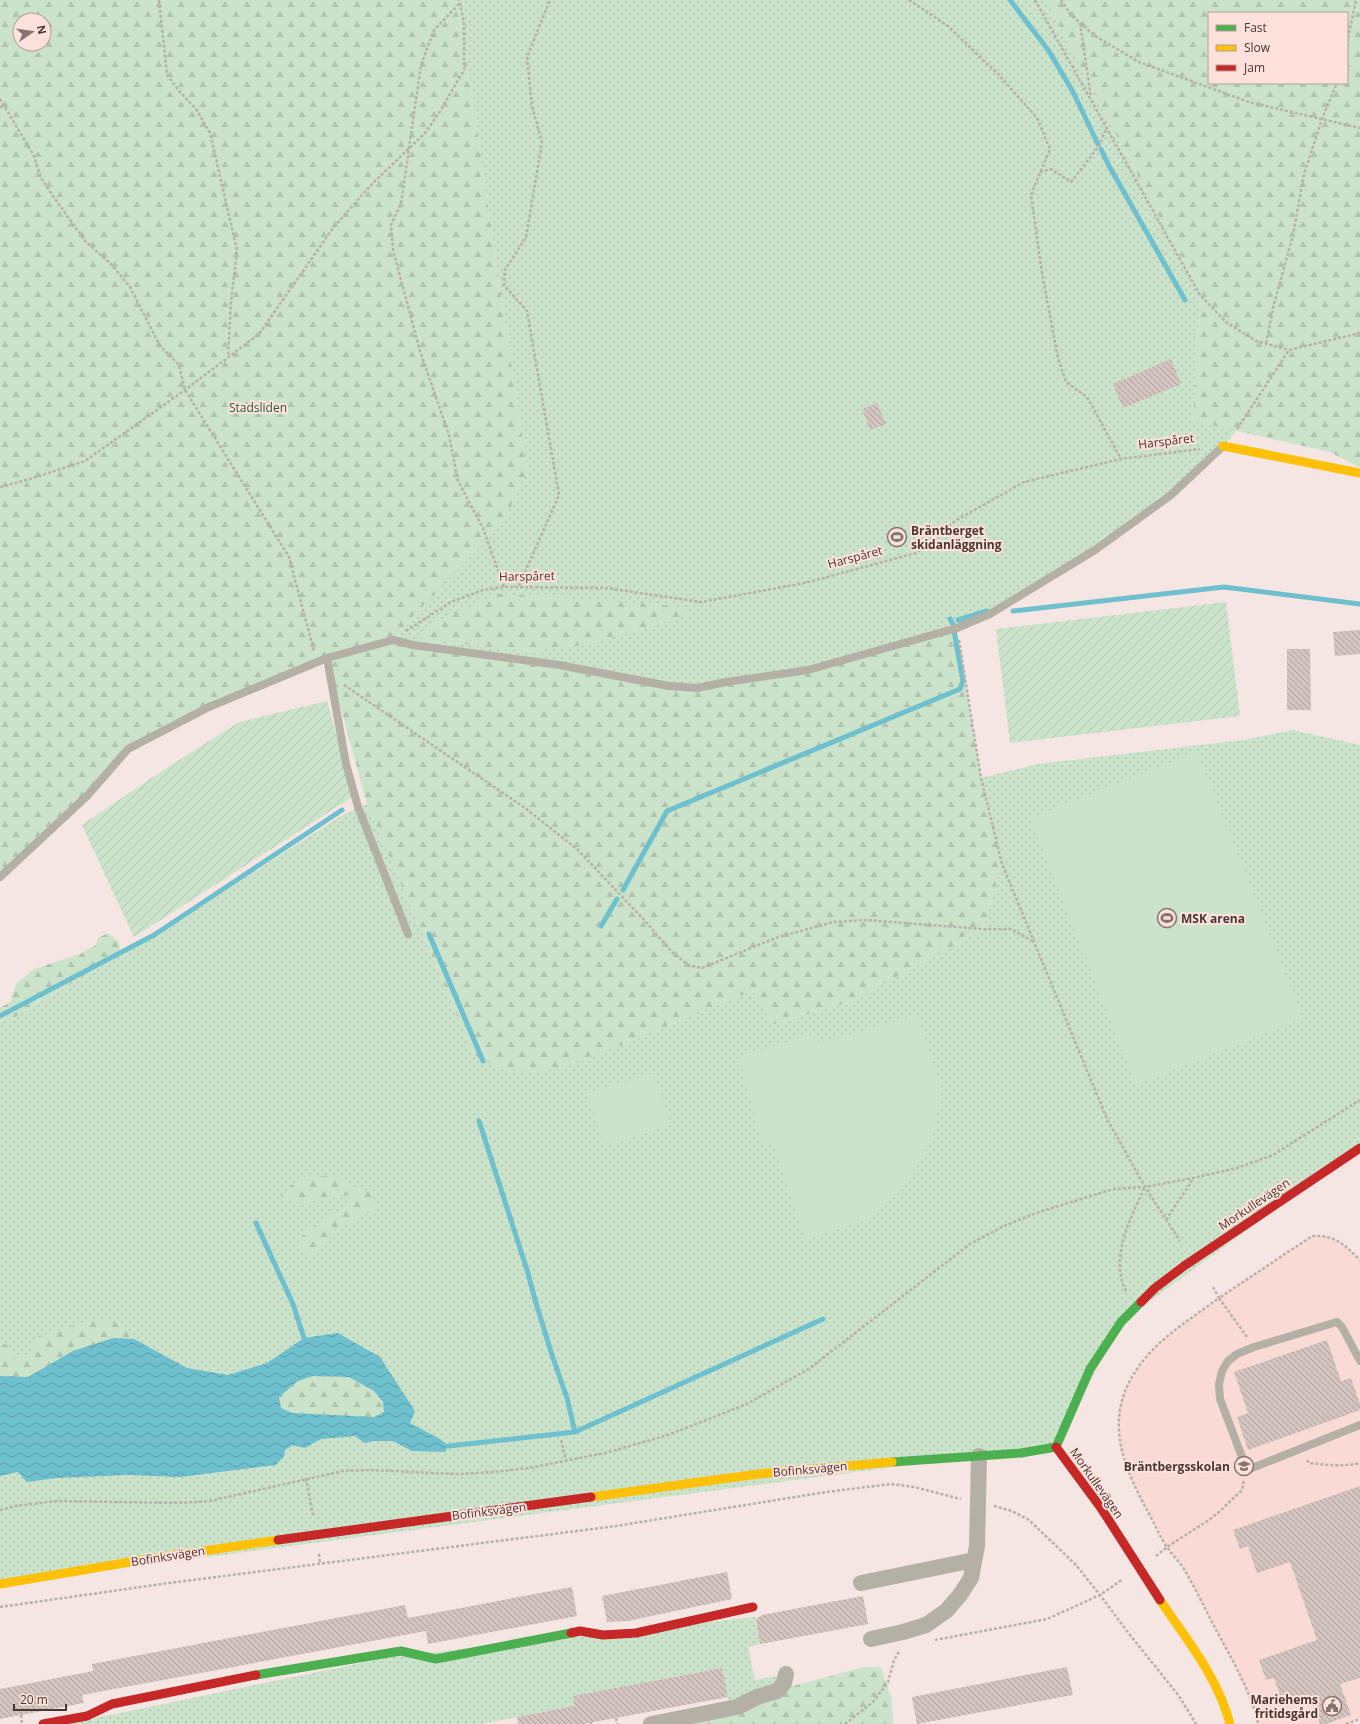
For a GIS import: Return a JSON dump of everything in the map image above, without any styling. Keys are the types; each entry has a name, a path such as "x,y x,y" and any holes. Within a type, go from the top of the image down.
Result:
{"street":[{"path":"1223,446 1360,473"},
{"name":"Morkullevägen","path":"1230,1724 1229,1716 1214,1682 1094,1496 1056,1447 1090,1369 1121,1322 1155,1288 1184,1266 1360,1148"},
{"name":"Bofinksvägen","path":"0,1584 142,1560 355,1528 543,1504 750,1475 946,1457 1021,1453 1056,1447"},
{"path":"871,1639 926,1625 946,1612 960,1595 971,1578 977,1546 979,1456"},
{"path":"860,1583 974,1560"},
{"path":"43,1724 88,1715 98,1711 105,1705 262,1674 401,1651 436,1659 580,1631 603,1635 636,1633 753,1607"},
{"path":"651,1724 737,1707 757,1697 777,1691 784,1683 786,1674"}],"lane":[{"path":"0,877 88,795 128,749 209,707 327,658 393,640 412,645 559,665 669,686 698,688 726,682 808,670 957,628 990,614 1096,550 1170,495 1223,446"},
{"path":"327,658 346,764 358,807 408,934"},
{"path":"1360,1362 1342,1327 1337,1322 1254,1347 1238,1354 1228,1361 1222,1371 1219,1384 1220,1399 1247,1470 1360,1425"}],"path":[{"path":"159,0 167,75 196,109 210,133 237,250 231,302 228,358"},
{"path":"519,586 560,495 527,311 504,285 505,270 526,237 542,142 532,106 526,57 550,0"},
{"path":"909,0 948,26 999,76 1037,118 1050,149 1031,195 1042,274 1058,358 1066,382 1087,397 1121,459"},
{"path":"1035,0 1200,295 1226,322 1256,341 1289,350 1360,334"},
{"path":"1061,0 1071,16 1094,36 1139,62 1249,102 1360,128"},
{"path":"1348,38 1356,0"},
{"path":"0,487 85,461 185,390 260,334 333,228 370,186 424,133 464,70 464,22 459,2"},
{"path":"459,2 434,30 421,65 402,204 391,225 393,250 420,351 449,435 458,481 483,528 504,587"},
{"path":"1080,23 1091,100"},
{"path":"1266,343 1274,304 1293,235 1304,174 1322,119 1337,84"},
{"path":"0,99 6,106 34,156 41,178 53,196 86,242 111,264 130,287 160,346 179,364 185,390 289,557 317,663"},
{"path":"0,108 6,106"},
{"path":"1040,172 1051,169 1071,182 1099,146 1107,127"},
{"path":"1223,446 1236,431 1289,350"},
{"name":"Harspåret","path":"393,640 451,602 483,590 504,587 606,588 701,602 805,582 916,553 955,521 1024,482 1121,459 1223,446"},
{"path":"957,628 981,778 1002,864 1107,1119 1145,1187 1180,1241"},
{"path":"343,684 526,808 578,850 671,951 688,965 702,968 778,937 834,922 866,920 1011,930 1034,942"},
{"path":"0,1510 16,1506 56,1502 177,1504 210,1501 343,1471 370,1470 457,1474 522,1469 605,1453 668,1435 747,1404 810,1368 970,1244 1002,1227 1036,1213 1113,1189 1145,1187 1237,1168 1272,1155 1360,1100"},
{"path":"1166,1220 1193,1178"},
{"path":"1135,1308 1125,1288 1119,1262 1131,1218 1145,1187"},
{"path":"1258,1724 1256,1714 1234,1663 1183,1568 1167,1547 1133,1483 1122,1449 1118,1425 1119,1408 1126,1390 1139,1366 1160,1342 1219,1298 1312,1236 1326,1236 1345,1245 1360,1260"},
{"path":"1213,1287 1219,1298 1254,1347"},
{"path":"561,1440 566,1461"},
{"path":"1299,1449 1309,1463 1336,1465 1360,1463"},
{"path":"1156,1556 1167,1547 1209,1520 1242,1490 1247,1470"},
{"path":"0,1608 169,1583 616,1526 826,1492 891,1484 914,1487 962,1500 979,1502 1012,1511 1029,1520 1076,1565 1179,1696 1196,1724"},
{"path":"826,1492 833,1488"},
{"path":"931,1641 1047,1619 1100,1595 1123,1579"},
{"path":"845,1724 873,1702 888,1682 894,1660 901,1648"},
{"path":"21,1715 22,1724"},
{"path":"616,1718 617,1724"},
{"path":"1346,1724 1360,1720"}],"shaded area":[{"name":"Bräntbergsskolan","path":"1312,1236 1326,1236 1345,1245 1360,1260 1360,1719 1346,1724 1258,1724 1256,1714 1234,1663 1183,1568 1167,1547 1133,1483 1122,1449 1118,1425 1119,1407 1139,1366 1160,1342 1219,1298"}],"green space":[{"name":"Stadsliden","path":"0,0 458,0 527,471 503,524 411,618 393,639 697,688 808,670 957,628 981,778 1002,864 983,929 853,1001 772,1025 754,990 562,1069 511,1073 474,1055 367,804 327,659 209,707 128,749 88,795 0,877"},
{"path":"458,0 1046,0 1200,295 1193,421 1236,431 1223,446 1170,495 1095,550 990,614 808,670 697,688 393,640 527,471","holes":["675,620 585,645 529,651 464,644 424,642"]},
{"path":"1046,0 1360,0 1360,468 1330,452 1193,421 1200,295"},
{"path":"499,594 678,606 691,613 675,620 585,645 529,651 464,644 424,642 420,634 447,615"},
{"path":"1226,602 1240,716 1010,743 996,629"},
{"path":"327,701 354,796 134,937 82,825 165,769 239,722"},
{"path":"1293,730 1360,745 1360,1148 1121,1322 1056,1447 0,1584 0,1026 131,948 151,939 344,814 367,804 474,1055 562,1069 754,990 772,1025 853,1001 983,929 1002,864 981,778 1038,764 1243,740"},
{"name":"MSK arena","path":"1197,752 1303,1018 1136,1085 1030,818"},
{"path":"108,933 119,942 121,954 0,1026 0,1008 10,1002 16,984 34,969 80,954 96,945 98,938"},
{"path":"918,1015 942,1091 932,1140 903,1189 868,1220 806,1239 772,1142 762,1143 738,1057 812,1034 819,1043"},
{"path":"653,1073 670,1125 605,1147 587,1094"},
{"path":"309,1174 343,1178 352,1185 372,1192 375,1208 360,1218 333,1231 311,1256 298,1244 305,1232 350,1204 348,1195 307,1203 285,1201 280,1194 286,1191 297,1180"},
{"path":"105,1320 123,1325 134,1339 113,1338 73,1351 28,1377 0,1376 0,1343 7,1345 14,1358 29,1354 39,1336 88,1321"},
{"path":"313,1376 349,1377 374,1391 383,1402 384,1412 374,1417 292,1413 281,1408 279,1397 298,1381"},
{"path":"755,1617 760,1644 748,1647 755,1680 782,1675 781,1681 729,1705 722,1668 574,1696 578,1724 553,1710 481,1724 67,1724 390,1657"},
{"path":"864,1667 881,1667 892,1700 893,1724 651,1724"}],"water":[{"path":"338,1333 380,1357 415,1411 410,1423 440,1439 449,1446 445,1452 412,1451 393,1441 373,1441 365,1443 355,1436 321,1439 305,1448 293,1445 285,1450 284,1456 276,1465 180,1477 128,1475 56,1478 27,1482 18,1472 0,1476 0,1376 28,1377 73,1351 113,1338 134,1339 187,1368 228,1375 267,1363 304,1338","holes":["313,1376 349,1377 374,1391 383,1402 384,1412 374,1417 292,1413 281,1408 279,1397 298,1381"]}],"building":[{"path":"1171,359 1181,384 1123,408 1113,384"},
{"path":"877,403 886,424 870,430 862,409"},
{"path":"1360,630 1360,654 1335,656 1333,632"},
{"path":"1287,649 1310,649 1311,710 1287,710"},
{"path":"1327,1340 1341,1381 1351,1378 1360,1404 1360,1410 1248,1450 1237,1417 1248,1413 1234,1372"},
{"path":"1360,1486 1360,1678 1340,1684 1351,1715 1326,1724 1320,1724 1310,1695 1283,1704 1274,1678 1266,1680 1259,1660 1317,1640 1290,1562 1257,1573 1248,1546 1240,1549 1233,1530"},
{"path":"727,1572 732,1599 628,1621 607,1622 602,1596"},
{"path":"572,1587 577,1616 428,1644 426,1631 82,1695 84,1703 0,1719 0,1689 93,1671 92,1664 405,1605 408,1618"},
{"path":"863,1596 868,1624 760,1644 756,1619 762,1615"},
{"path":"1067,1667 1073,1695 917,1724 912,1697"},
{"path":"722,1668 728,1697 583,1724 518,1724 517,1717 575,1706 573,1696"}],"waterway":[{"path":"1010,0 1049,51 1073,92 1098,144"},
{"path":"1101,149 1185,300"},
{"path":"1013,611 1224,587 1360,604"},
{"path":"958,620 987,611"},
{"path":"950,619 953,624"},
{"path":"623,890 667,811 960,689 963,681 954,631"},
{"path":"0,1016 154,935 342,810"},
{"path":"601,926 617,899"},
{"path":"429,934 483,1061"},
{"path":"479,1121 527,1270 552,1355 567,1398 575,1432"},
{"path":"256,1223 293,1304 304,1338"},
{"path":"449,1446 575,1432 823,1319"}],"traffic: fast":[{"path":"1056,1447 1090,1369 1121,1322 1141,1302"},
{"path":"892,1462 1021,1453 1056,1447"},
{"path":"256,1675 401,1651 436,1659 571,1633"}],"traffic: slow":[{"path":"1223,446 1360,473"},
{"path":"591,1497 758,1474 892,1462"},
{"path":"0,1584 142,1560 278,1540"},
{"path":"1160,1600 1209,1674 1218,1690 1230,1724"}],"traffic: jam":[{"path":"1141,1302 1155,1288 1184,1266 1360,1148"},
{"path":"1056,1447 1101,1508 1160,1600"},
{"path":"278,1540 591,1497"},
{"path":"571,1633 580,1631 603,1635 636,1633 753,1607"},
{"path":"43,1724 87,1716 112,1704 256,1675"}],"place":[{"name":"Bräntberget skidanläggning","path":"897,537"},
{"name":"MSK arena","path":"1167,918"},
{"name":"Bräntbergsskolan","path":"1244,1466"},
{"name":"Mariehems fritidsgård","path":"1332,1706"}]}
